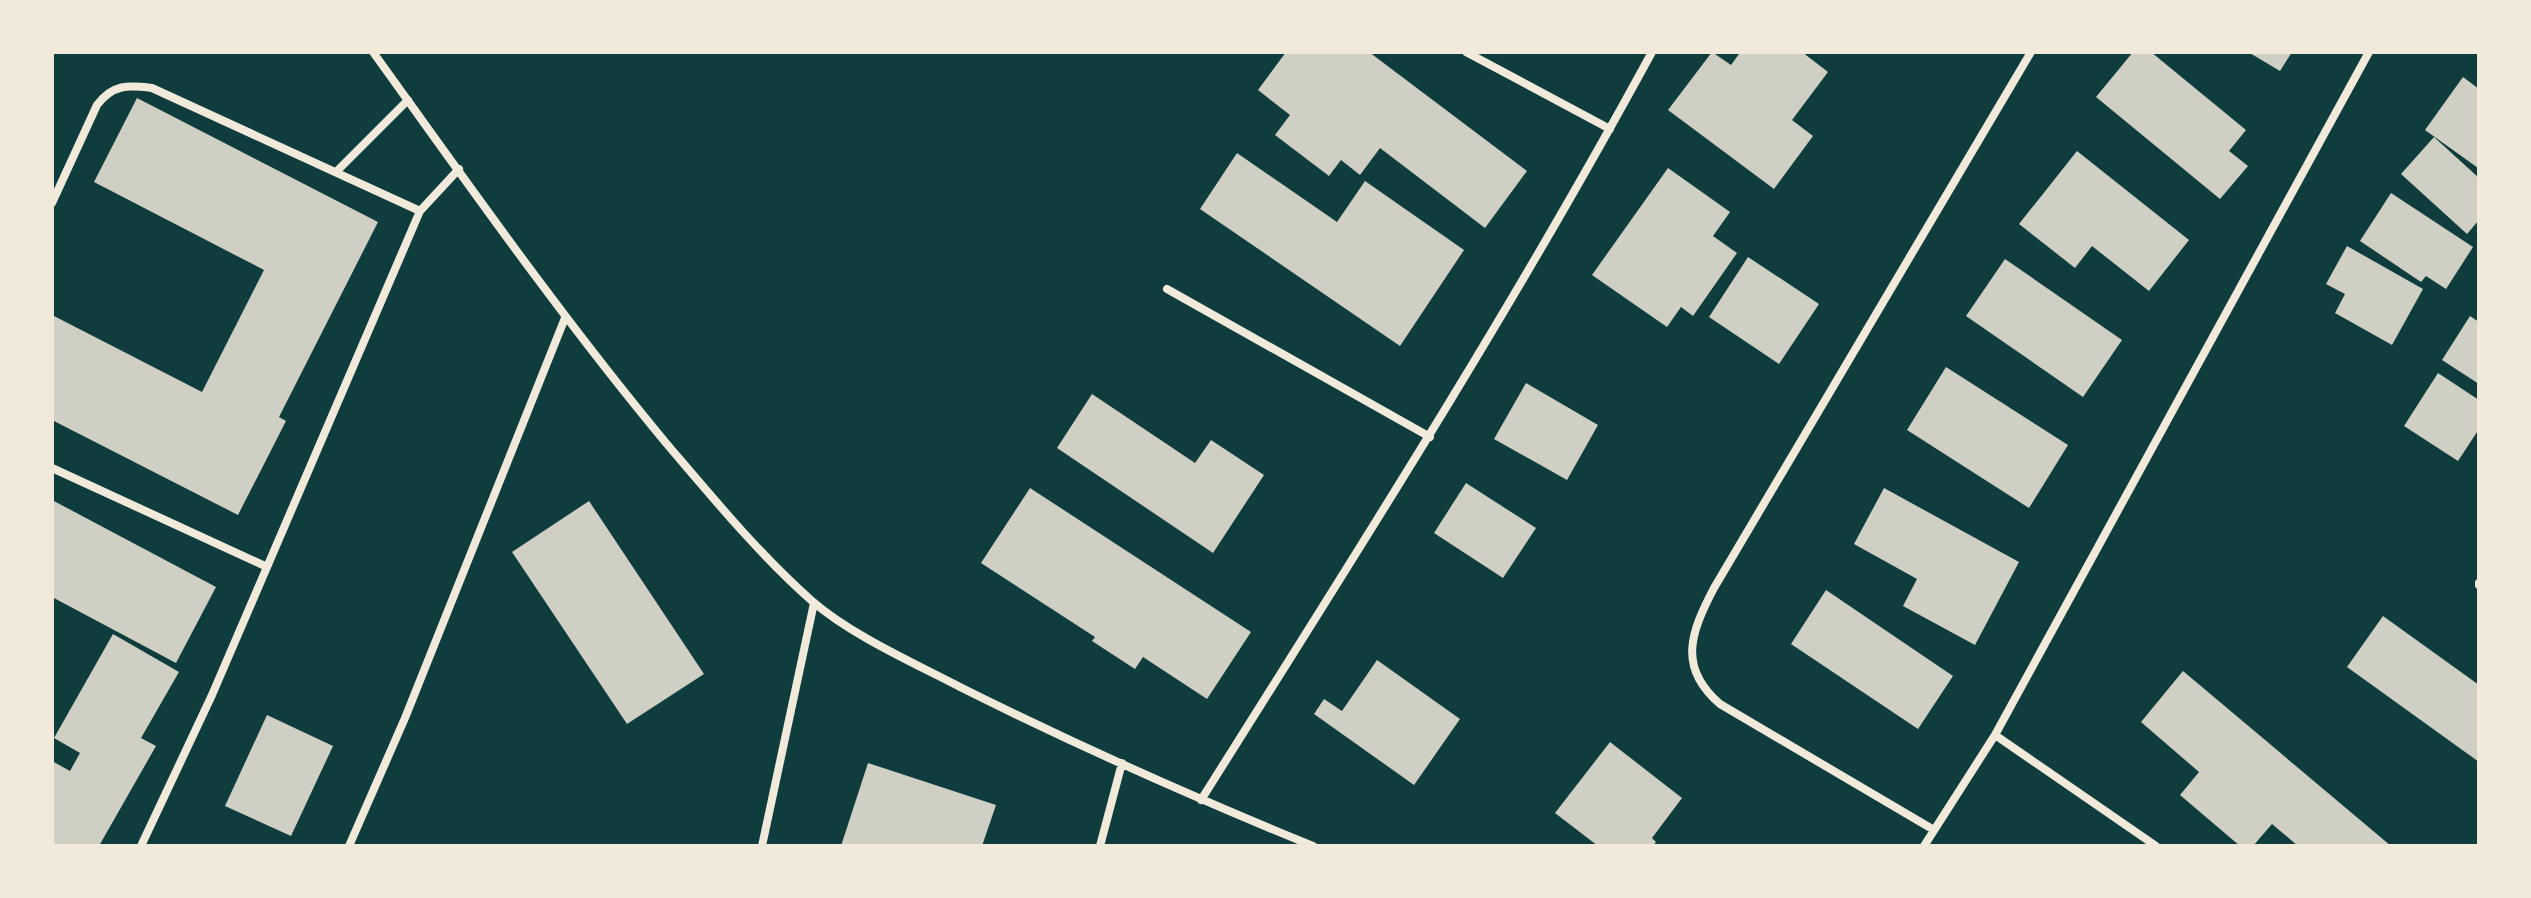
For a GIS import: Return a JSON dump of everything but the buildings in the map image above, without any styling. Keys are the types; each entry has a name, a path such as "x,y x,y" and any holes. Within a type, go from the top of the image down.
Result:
{"street":[{"path":"373,52 565,318 733,521 814,603 918,665 1201,800 1313,846"},
{"path":"1466,52 1610,129"},
{"path":"1201,800 1430,437 1652,52"},
{"path":"1934,830 1720,704 1709,695 1695,674 1692,646 1696,628 1714,588 2031,52"},
{"path":"1924,846 1995,735 2369,52"},
{"path":"52,203 97,105 106,93 134,86 152,88 420,211"},
{"path":"336,172 408,100"},
{"path":"141,846 212,695 420,211 459,169"},
{"path":"1167,289 1430,437"},
{"path":"349,846 435,645 565,318"},
{"path":"52,468 265,566"},
{"path":"762,846 814,603"},
{"path":"1995,735 2156,846"},
{"path":"1100,846 1122,763"}]}
